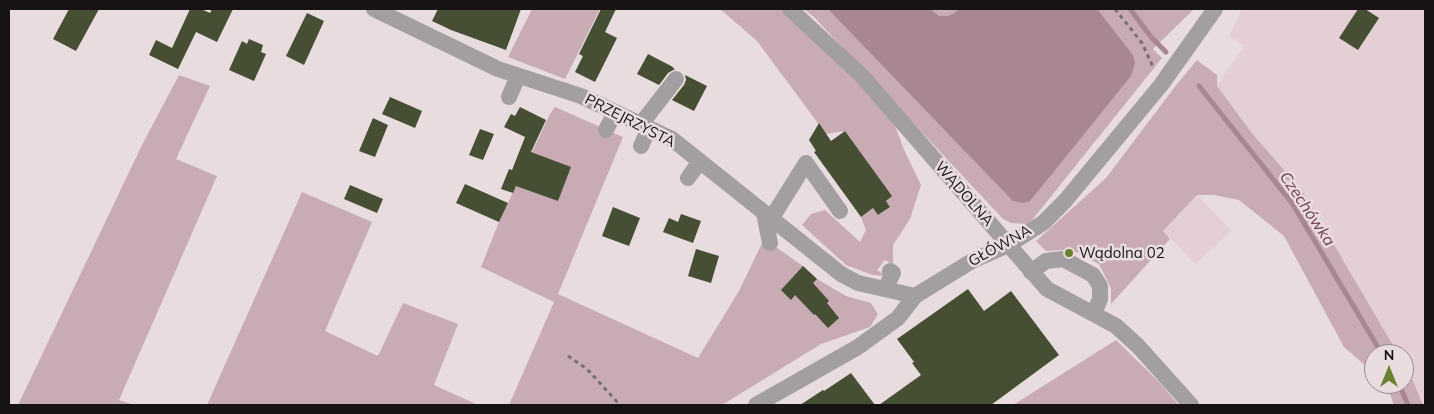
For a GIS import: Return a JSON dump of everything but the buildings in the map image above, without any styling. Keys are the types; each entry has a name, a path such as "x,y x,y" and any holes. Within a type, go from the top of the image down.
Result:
{"street":[{"name":"PRZEJRZYSTA","path":"374,9 498,69 581,96 672,139 841,274 858,283 915,296"},
{"name":"WĄDOLNA","path":"790,9 862,76 1046,288 1116,326 1138,346 1191,405"},
{"name":"GŁÓWNA","path":"756,405 858,347 898,318 915,296 972,261 1008,245 1043,223 1065,201 1161,85 1215,9"},
{"path":"509,97 518,76"},
{"path":"641,146 645,126 676,79"},
{"path":"606,130 615,112"},
{"path":"688,178 700,161"},
{"path":"770,243 768,216 806,163 840,211"},
{"path":"1031,272 1046,261 1063,260 1093,275 1100,286 1100,299 1094,313"},
{"path":"885,289 893,273 890,270"}],"path":[{"path":"1115,9 1142,43 1161,85"},
{"path":"568,356 587,369 620,405"}],"shaded area":[{"path":"532,9 600,9 565,79 508,57"},
{"path":"720,9 790,9 887,105 905,152 921,185 910,219 893,245 893,265 885,260 877,270 886,276 872,275 846,265 802,225 811,214 825,210 860,242 866,230 861,217 873,208 879,215 890,207 886,201 891,196 845,131 826,134 757,41"},
{"path":"804,9 1194,9 1153,49 1162,58 1033,219 1027,224 1011,223 1003,219 814,17"},
{"path":"828,9 930,9 939,16 948,16 955,13 958,9 1097,9 1133,55 1135,63 1131,76 1030,201 1024,203 1013,201"},
{"path":"1242,9 1425,9 1425,405 1423,405 1414,383 1414,344 1392,344 1303,192 1251,132 1217,86 1244,46 1229,36"},
{"path":"1197,60 1217,75 1217,86 1251,132 1303,192 1392,344 1364,344 1364,364 1344,347 1284,236 1239,200 1214,195 1197,195 1163,231 1170,239 1111,304 1111,288 1099,264 1077,252 1062,250 1046,251 1036,241 1106,178"},
{"path":"179,75 210,86 176,159 217,176 119,400 134,405 18,405 142,145"},
{"path":"555,107 623,137 558,294 698,358 739,291 764,239 803,266 817,279 846,296 871,303 878,314 870,327 821,344 722,405 509,405 554,302 481,267 499,222"},
{"path":"302,192 372,222 325,331 378,356 403,303 458,324 434,385 478,405 207,405"},
{"path":"1197,195 1232,231 1195,264 1163,231"},
{"path":"1116,340 1159,382 1179,405 1013,405"},
{"path":"1414,383 1423,405 1394,405 1390,394 1414,394"}],"waterway":[{"name":"Czechówka","path":"1130,9 1151,37 1166,52"},
{"name":"Czechówka","path":"1199,86 1292,203 1376,344"},
{"name":"Czechówka","path":"1403,394 1408,405"}],"place":[{"name":"Wądolna 02","path":"1069,253"}]}
